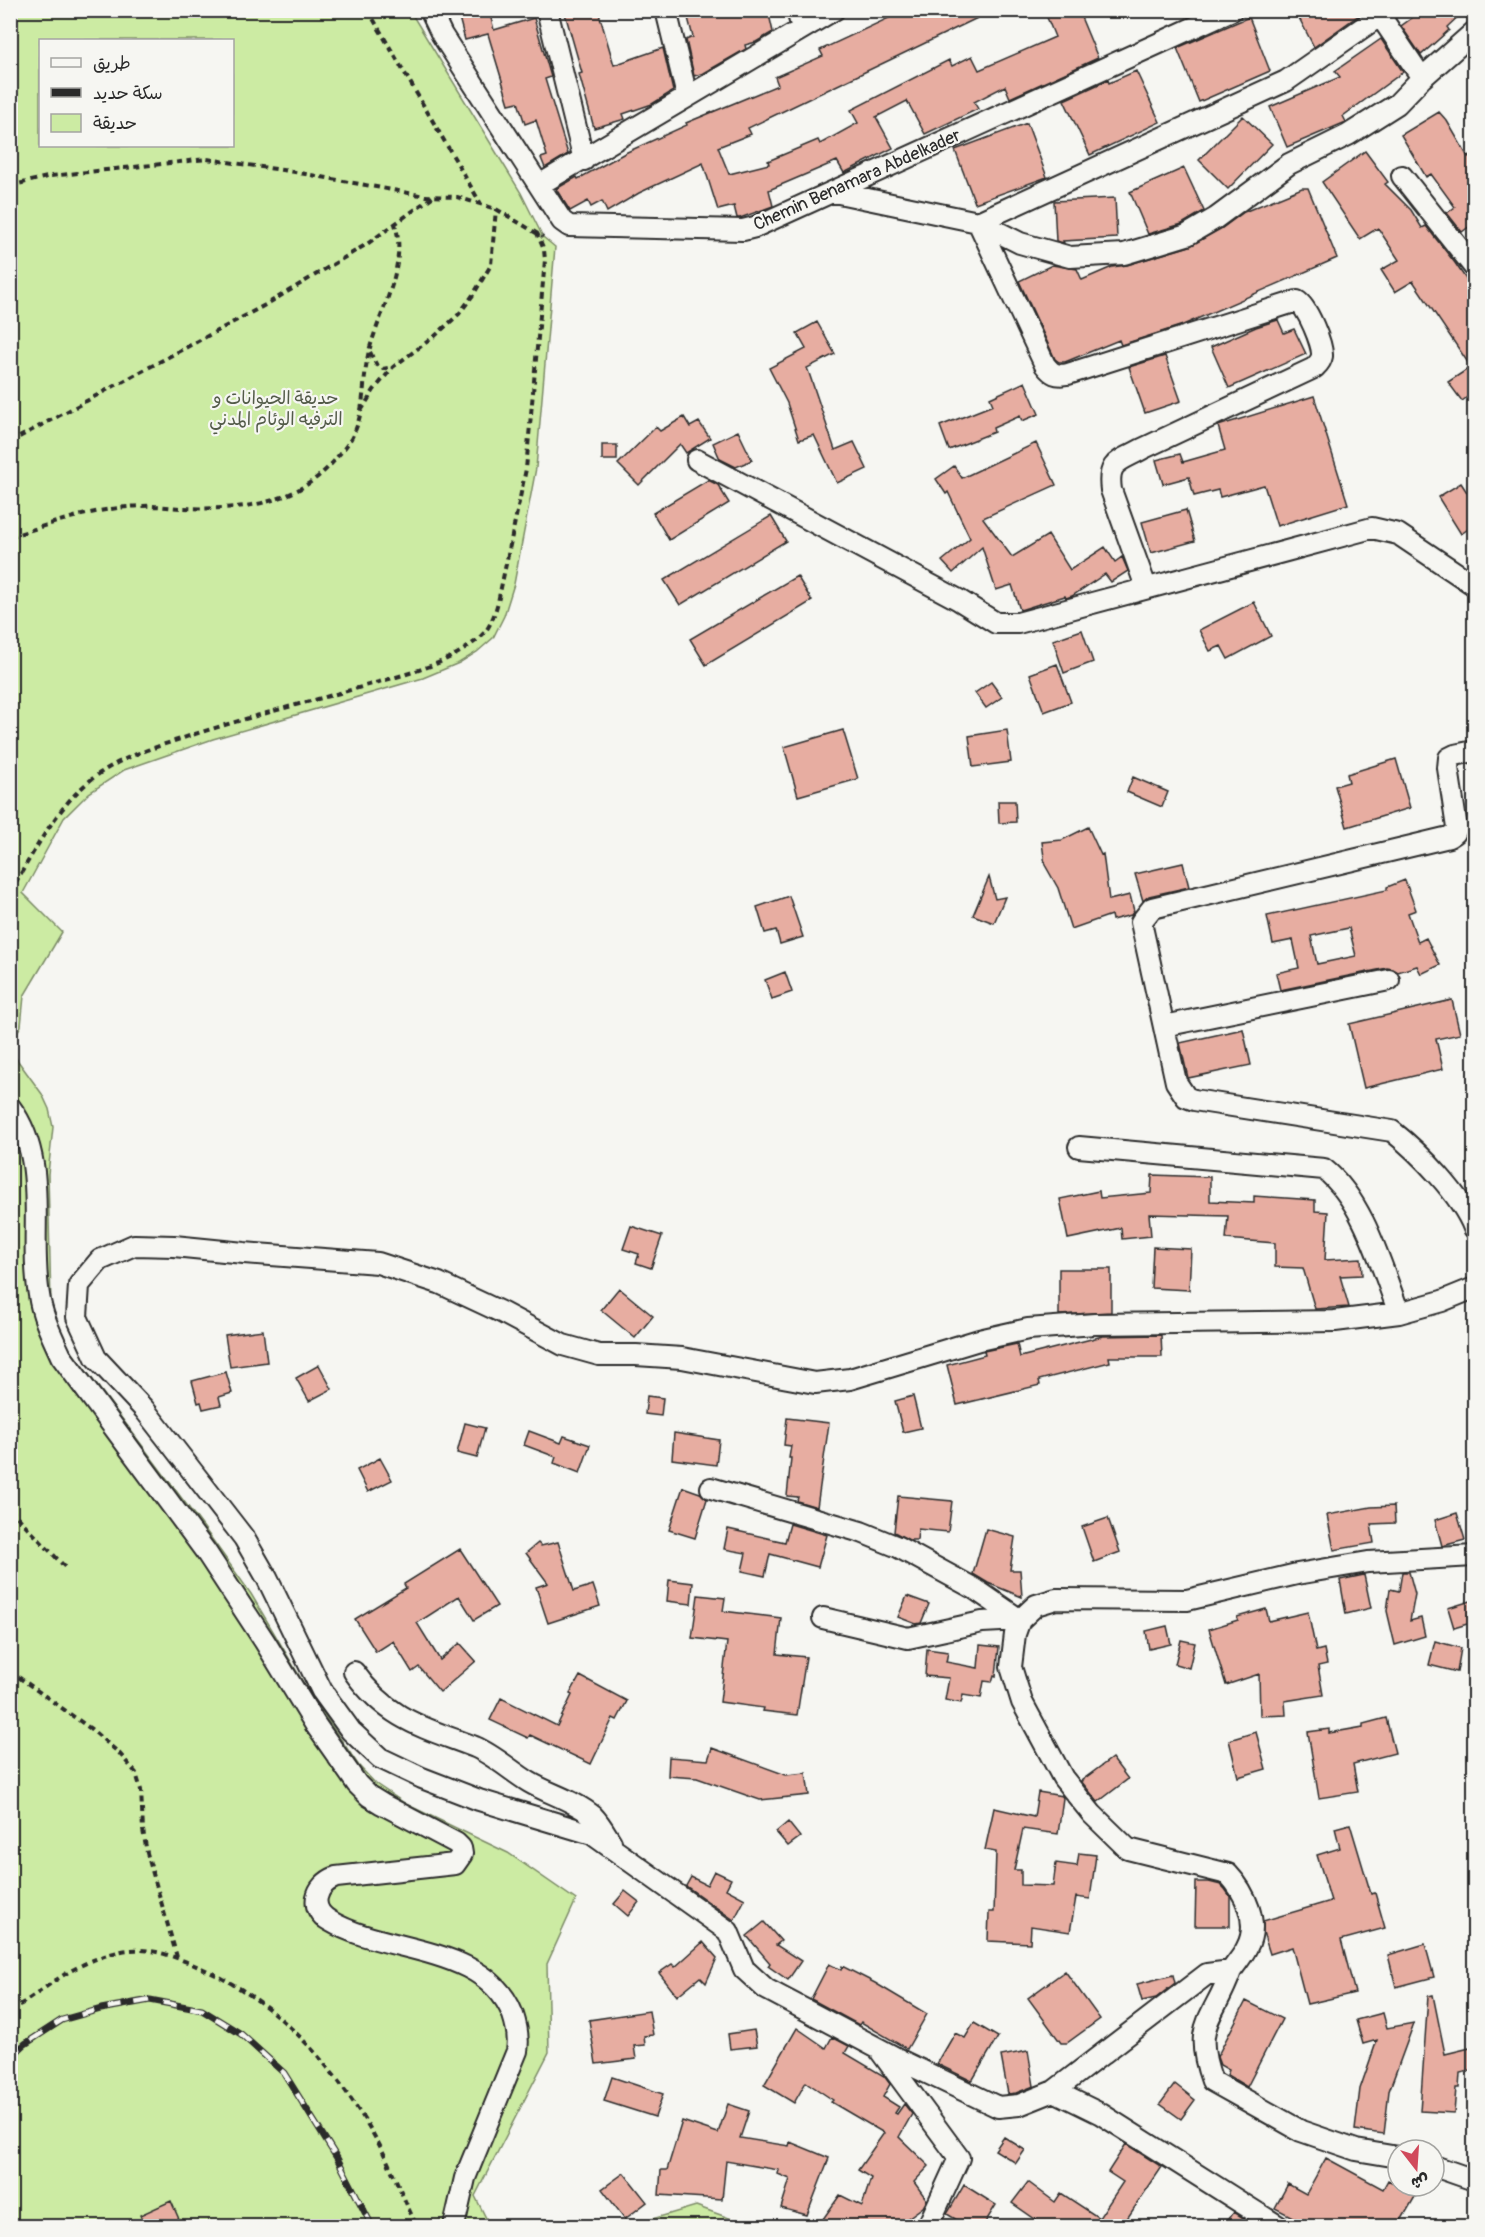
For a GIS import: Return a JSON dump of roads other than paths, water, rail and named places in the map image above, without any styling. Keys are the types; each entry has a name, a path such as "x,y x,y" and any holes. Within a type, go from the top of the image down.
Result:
{"street":[{"name":"Chemin Benamara Abdelkader","path":"430,10 442,35 562,220 569,226 743,230 755,228 1232,10"},
{"path":"548,10 584,160"},
{"path":"666,10 687,96"},
{"path":"539,185 687,96 800,20 834,10"},
{"path":"978,222 1286,81 1385,14 1422,78"},
{"path":"834,192 978,222 1020,243 1070,257 1124,254 1187,235 1216,218 1289,164 1348,135 1397,104 1422,78 1474,32"},
{"path":"1402,177 1474,267"},
{"path":"978,222 1045,365 1051,373 1059,376 1297,301 1304,306 1316,333 1322,356 1320,363 1314,368 1114,464 1109,475 1111,490 1146,587"},
{"path":"697,460 958,600 996,623 1018,623 1040,619 1146,587 1372,528 1398,534 1474,585"},
{"path":"1474,751 1455,754 1449,758 1448,768 1457,828 1455,833 1449,837 1152,908 1141,922 1176,1082 1186,1096 1194,1100 1392,1131 1416,1150 1456,1197 1474,1228"},
{"path":"1164,1026 1389,980"},
{"path":"10,1107 17,1116 31,1149 35,1180 38,1294 45,1319 61,1356 206,1552 265,1642 315,1725 357,1784 375,1800 456,1843 461,1848 462,1854 455,1864 336,1877 323,1884 316,1899 317,1908 323,1916 347,1930 456,1961 477,1973 500,1994 509,2006 518,2034 517,2051 465,2178 454,2226"},
{"path":"1078,1147 1324,1169 1334,1177 1360,1215 1399,1313"},
{"path":"1231,1971 1207,1974 1054,2091 1019,2105 998,2108 879,2049 766,1989 744,1969 728,1931 592,1834 479,1800 422,1778 380,1758 351,1731 322,1691 267,1578 244,1538 144,1409 96,1358 77,1317 79,1285 100,1260 134,1245 174,1245 244,1253 378,1263 439,1283 501,1312 563,1346 599,1355 636,1354 682,1358 815,1383 850,1379 979,1340 1028,1329 1095,1324 1335,1321 1399,1313 1442,1301 1474,1288"},
{"path":"711,1488 861,1532 880,1540 975,1589 1020,1620"},
{"path":"1386,2155 1356,2150 1301,2131 1212,2081 1205,2060 1203,2040 1209,2015 1226,1987 1231,1971 1248,1946 1253,1927 1239,1886 1227,1874 1128,1849 1092,1814 1063,1778 1022,1702 1011,1667 1015,1634 1020,1620 1036,1605 1056,1599 1187,1600 1296,1574 1368,1562 1474,1556"},
{"path":"823,1618 908,1638 982,1622 1020,1620"},
{"path":"354,1672 368,1693 391,1712 442,1737 477,1748 529,1782 582,1808 595,1818 616,1849"},
{"path":"879,2049 959,2158 928,2226"},
{"path":"1054,2091 1101,2114 1278,2226"},
{"path":"1446,2170 1474,2180"}],"railway":[{"path":"10,2058 25,2044 62,2020 101,2009 150,2000 202,2010 241,2034 284,2073 337,2158 372,2226"}],"park label":[{"name":"حديقة الحيوانات و الترفيه الوئام المدني","path":"276,408"}]}
